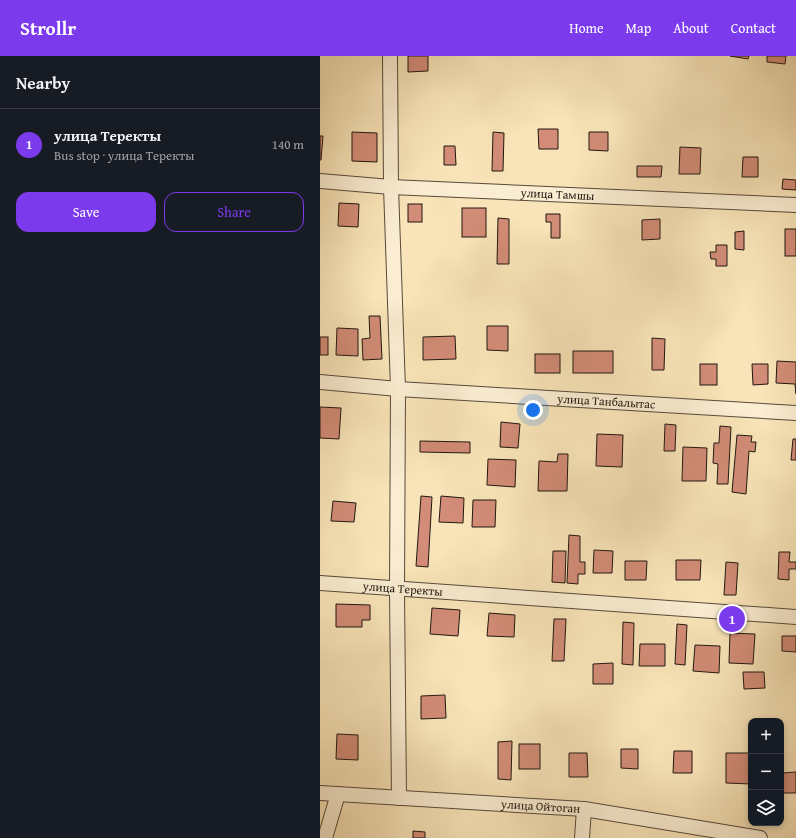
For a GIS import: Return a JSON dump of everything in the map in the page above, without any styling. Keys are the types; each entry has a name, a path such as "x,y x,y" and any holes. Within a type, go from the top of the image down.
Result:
{"street":[{"path":"390,56 391,187 398,389 397,590 399,798"},
{"name":"улица Тамшы","path":"320,181 391,187 796,205"},
{"name":"улица Танбалытас","path":"320,382 398,389 796,413"},
{"name":"улица Теректы","path":"320,583 397,590 796,618"},
{"name":"улица Ойтоган","path":"320,793 584,809 760,838"},
{"path":"325,838 338,794"},
{"path":"582,838 584,809"}],"building":[{"path":"408,56 428,56 428,71 408,72"},
{"path":"730,56 749,56 748,59"},
{"path":"767,56 786,56 785,64 767,62"},
{"path":"538,129 558,129 558,149 539,149"},
{"path":"352,132 377,133 377,162 352,161"},
{"path":"493,132 504,133 503,171 492,171"},
{"path":"589,132 608,132 608,151 589,150"},
{"path":"320,136 323,136 321,160 320,160"},
{"path":"444,146 455,146 456,165 444,165"},
{"path":"680,147 701,148 700,174 679,174"},
{"path":"743,157 758,157 758,177 742,177"},
{"path":"637,166 662,166 661,177 637,177"},
{"path":"783,179 796,180 796,190 782,189"},
{"path":"339,203 359,204 358,227 338,226"},
{"path":"408,204 422,204 422,222 408,222"},
{"path":"462,208 486,208 486,237 462,237"},
{"path":"546,214 560,214 560,238 551,238 551,222 546,222"},
{"path":"498,218 509,219 509,264 497,264"},
{"path":"660,219 660,239 642,240 642,220"},
{"path":"785,229 796,229 796,256 785,256"},
{"path":"744,231 744,250 735,249 735,232"},
{"path":"716,245 727,245 727,266 716,266 716,259 711,259 710,252 716,252"},
{"path":"369,316 380,316 382,359 363,360 362,339 370,338"},
{"path":"487,326 508,326 508,351 487,350"},
{"path":"337,328 358,329 358,356 336,355"},
{"path":"455,336 456,359 423,360 423,337"},
{"path":"320,337 328,337 328,355 320,355"},
{"path":"652,338 665,339 664,370 652,370"},
{"path":"573,351 613,351 613,373 573,373"},
{"path":"535,354 560,354 560,373 535,373"},
{"path":"777,361 796,362 796,394 795,384 776,383"},
{"path":"700,364 717,364 717,385 700,385"},
{"path":"752,364 768,364 768,384 753,385"},
{"path":"320,407 341,408 339,439 320,438"},
{"path":"501,422 520,424 518,448 500,447"},
{"path":"665,424 676,425 675,451 664,451"},
{"path":"720,426 731,427 728,484 717,484 718,464 713,463 714,443 719,443"},
{"path":"597,434 623,435 622,467 596,466"},
{"path":"737,435 752,436 751,442 756,442 755,452 749,451 746,494 732,492"},
{"path":"793,439 796,439 796,460 791,460"},
{"path":"420,441 470,442 470,453 420,452"},
{"path":"683,447 707,448 706,481 682,481"},
{"path":"558,454 568,454 567,491 538,491 539,461 557,462"},
{"path":"488,459 516,460 515,487 487,485"},
{"path":"421,496 432,497 428,567 416,566"},
{"path":"441,496 464,498 463,523 439,522"},
{"path":"473,500 496,500 495,527 472,527"},
{"path":"333,501 356,503 354,522 331,521"},
{"path":"569,535 580,536 580,562 585,562 585,574 578,574 578,584 567,583"},
{"path":"594,550 613,551 612,573 593,573"},
{"path":"553,551 566,551 565,583 552,582"},
{"path":"779,552 790,552 789,562 796,562 796,569 789,569 789,580 778,579"},
{"path":"676,560 701,560 700,580 676,580"},
{"path":"625,561 647,561 646,580 625,580"},
{"path":"726,562 738,563 736,595 724,595"},
{"path":"336,604 370,605 370,620 362,620 362,627 336,627"},
{"path":"432,608 460,610 458,636 430,634"},
{"path":"489,613 515,615 514,637 487,636"},
{"path":"554,619 566,619 564,661 552,661"},
{"path":"623,622 634,623 633,665 622,664"},
{"path":"677,624 687,625 685,665 675,664"},
{"path":"730,633 755,634 753,664 729,663"},
{"path":"782,636 796,636 796,652 782,651"},
{"path":"640,644 665,644 665,666 639,666"},
{"path":"695,645 720,646 719,673 693,671"},
{"path":"613,663 613,684 593,684 593,664"},
{"path":"743,672 764,672 765,688 744,689"},
{"path":"445,695 446,718 421,719 421,696"},
{"path":"337,734 358,735 358,760 336,759"},
{"path":"512,741 511,780 498,779 498,742"},
{"path":"519,744 540,744 540,769 519,769"},
{"path":"621,749 638,749 638,769 621,768"},
{"path":"674,751 692,751 692,773 673,773"},
{"path":"569,753 587,753 588,777 569,777"},
{"path":"726,753 748,753 748,784 726,783"},
{"path":"796,772 796,793 784,793 784,773"},
{"path":"413,831 425,832 425,838 413,838"}],"place":[{"name":"улица Теректы","path":"732,619"}]}
